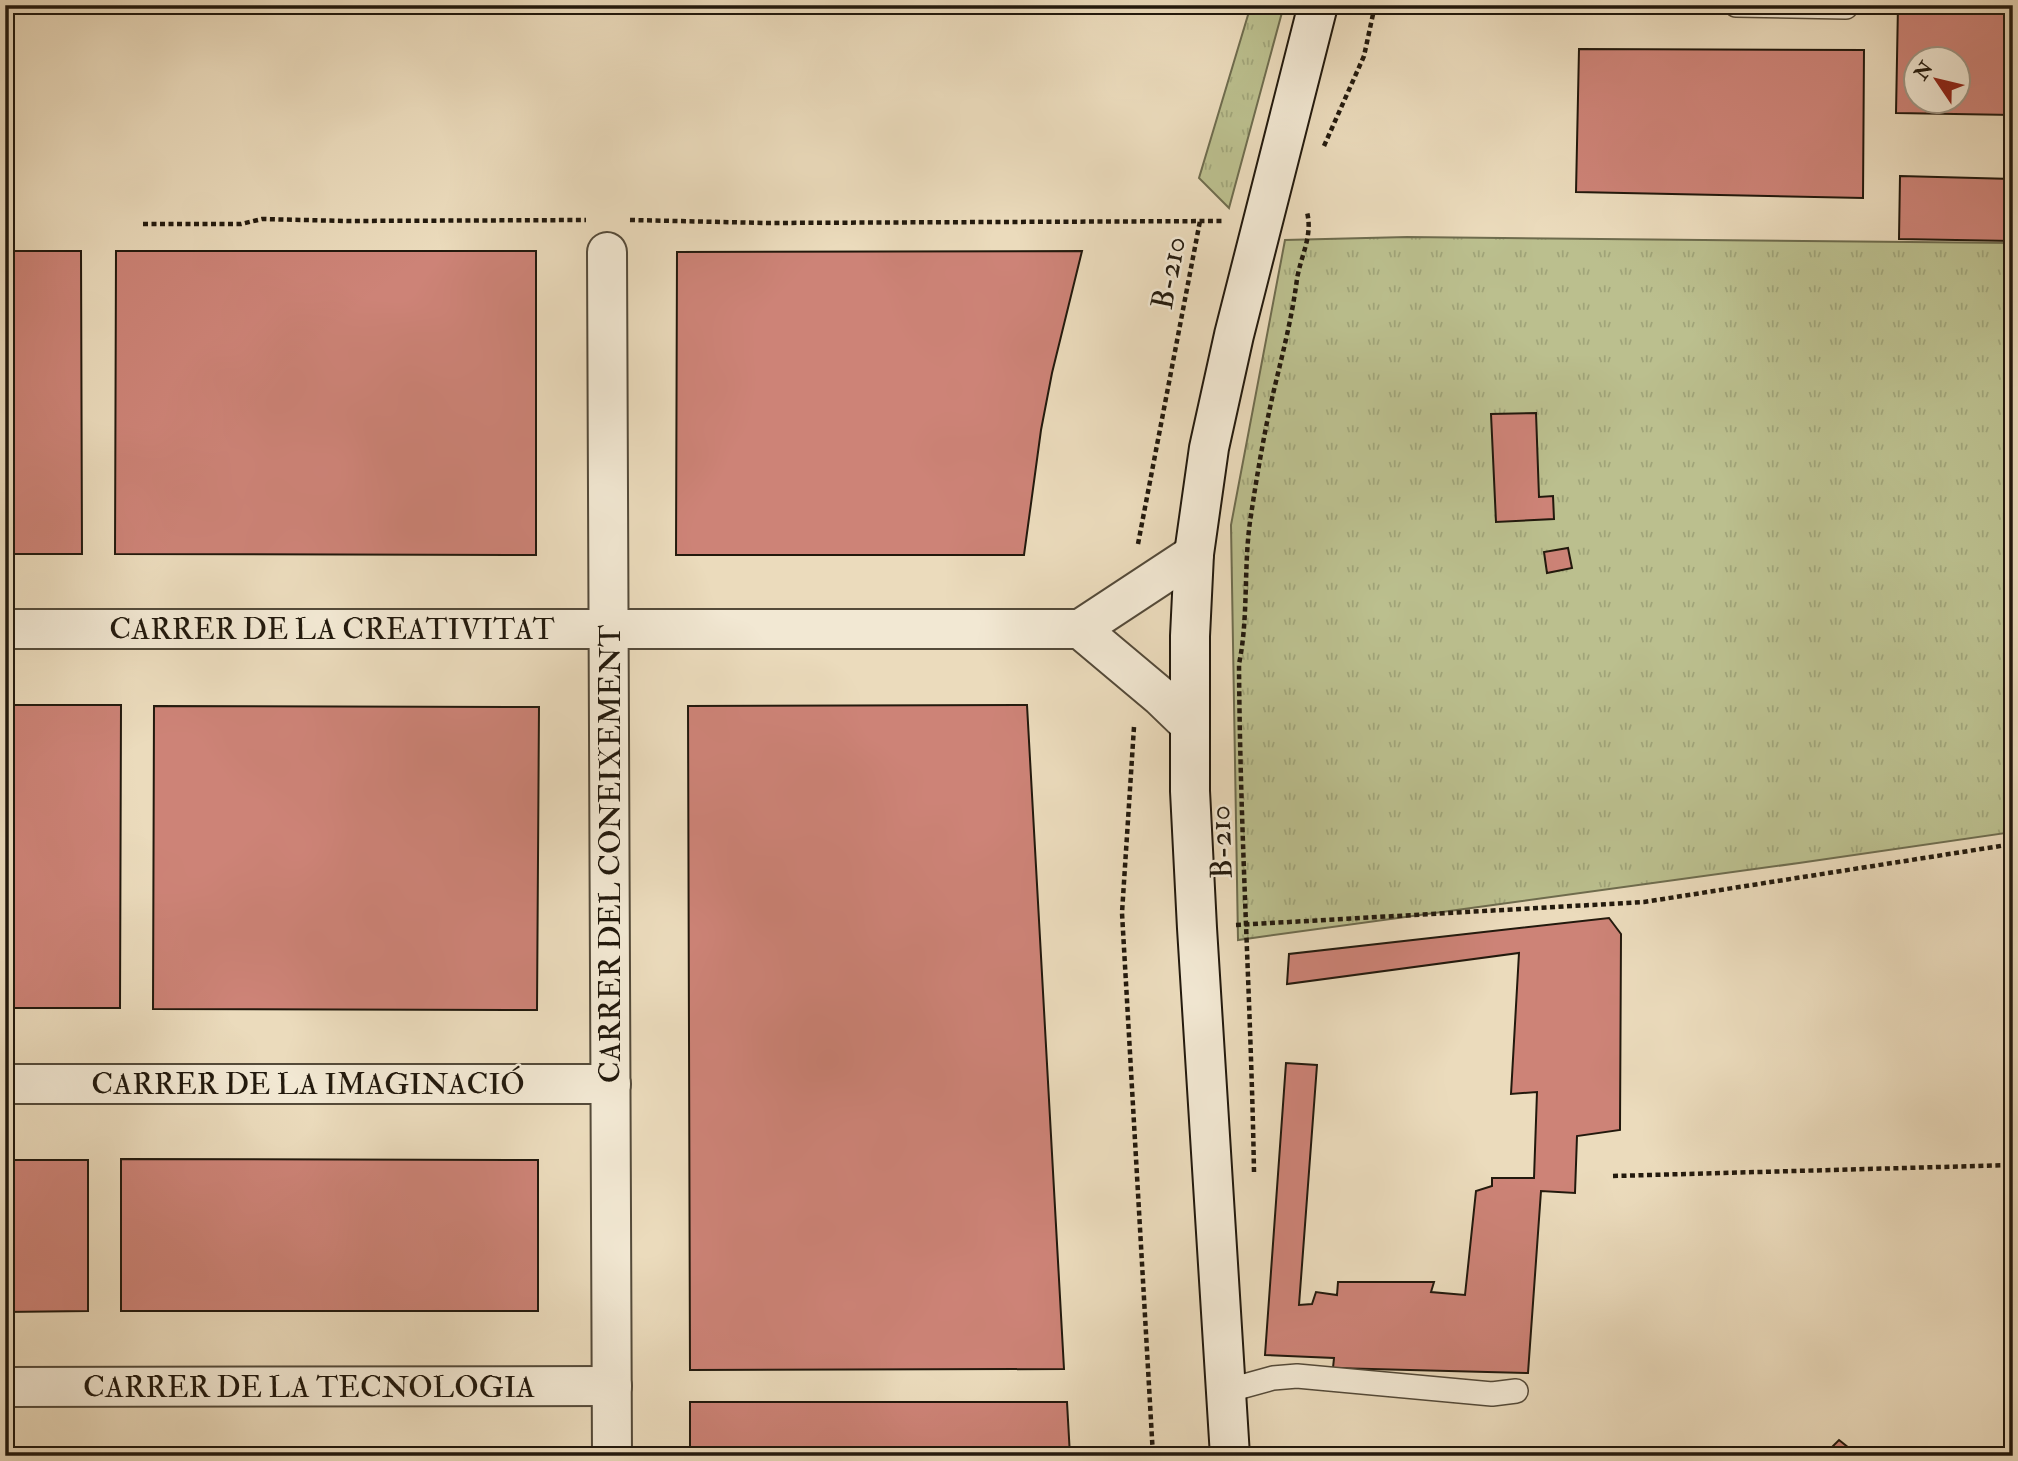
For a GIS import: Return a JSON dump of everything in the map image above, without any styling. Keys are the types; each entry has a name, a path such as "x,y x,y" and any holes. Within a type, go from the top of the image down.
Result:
{"street":[{"name":"B-210","path":"1230,1456 1197,928 1189,725 1194,554 1209,447 1318,5"},
{"name":"CARRER DEL CONEIXEMENT","path":"609,231 612,1456"},
{"path":"1189,725 1161,697 1080,629 1194,554"},
{"name":"CARRER DE LA CREATIVITAT","path":"5,629 1080,629"},
{"name":"CARRER DE LA IMAGINACIÓ","path":"5,1084 611,1084"},
{"name":"CARRER DE LA TECNOLOGIA","path":"5,1387 612,1386"}],"lane":[{"path":"1735,5 1846,7"},
{"path":"1226,1391 1273,1378 1297,1376 1492,1394 1516,1391"}],"path":[{"path":"1322,150 1364,56 1375,5"},
{"name":"B-210","path":"1254,1174 1241,815 1239,664 1246,562 1258,468 1309,234 1308,200"},
{"path":"143,224 241,224 262,219 609,231 767,223 1263,221"},
{"name":"B-210","path":"1137,550 1200,221"},
{"path":"1134,721 1122,913 1153,1456"},
{"path":"1197,928 1644,902 2013,844"},
{"path":"1613,1176 2013,1165"}],"green space":[{"path":"1251,5 1284,5 1229,208 1199,178"},
{"path":"1407,237 2013,243 2013,832 1238,940 1231,525 1285,240"}],"building":[{"path":"1898,5 2013,5 2013,115 1972,114 1972,46 1902,46 1902,113 1896,113"},
{"path":"1579,49 1864,50 1863,198 1576,192"},
{"path":"1900,176 2013,179 2013,241 1899,239"},
{"path":"5,251 81,251 82,554 5,554"},
{"path":"116,251 536,251 536,555 115,554"},
{"path":"1082,251 1041,430 1024,555 676,555 677,252"},
{"path":"1536,413 1539,497 1553,496 1554,519 1496,522 1491,414"},
{"path":"1568,548 1572,568 1547,573 1544,552"},
{"path":"5,705 121,705 120,1008 5,1008"},
{"path":"1027,705 1064,1369 690,1370 688,706"},
{"path":"154,706 539,707 537,1010 153,1009"},
{"path":"1609,918 1621,934 1620,1130 1577,1136 1575,1193 1541,1191 1528,1373 1333,1368 1334,1358 1265,1355 1286,1063 1317,1065 1299,1305 1312,1304 1316,1292 1337,1295 1338,1282 1434,1282 1431,1292 1465,1295 1476,1191 1492,1186 1492,1178 1534,1178 1537,1092 1511,1094 1519,953 1287,984 1289,954"},
{"path":"121,1159 538,1160 538,1311 121,1311"},
{"path":"5,1160 88,1160 88,1311 5,1312"},
{"path":"690,1402 1067,1402 1070,1456 690,1456"},
{"path":"1839,1440 1854,1452 1851,1456 1823,1456"}]}
